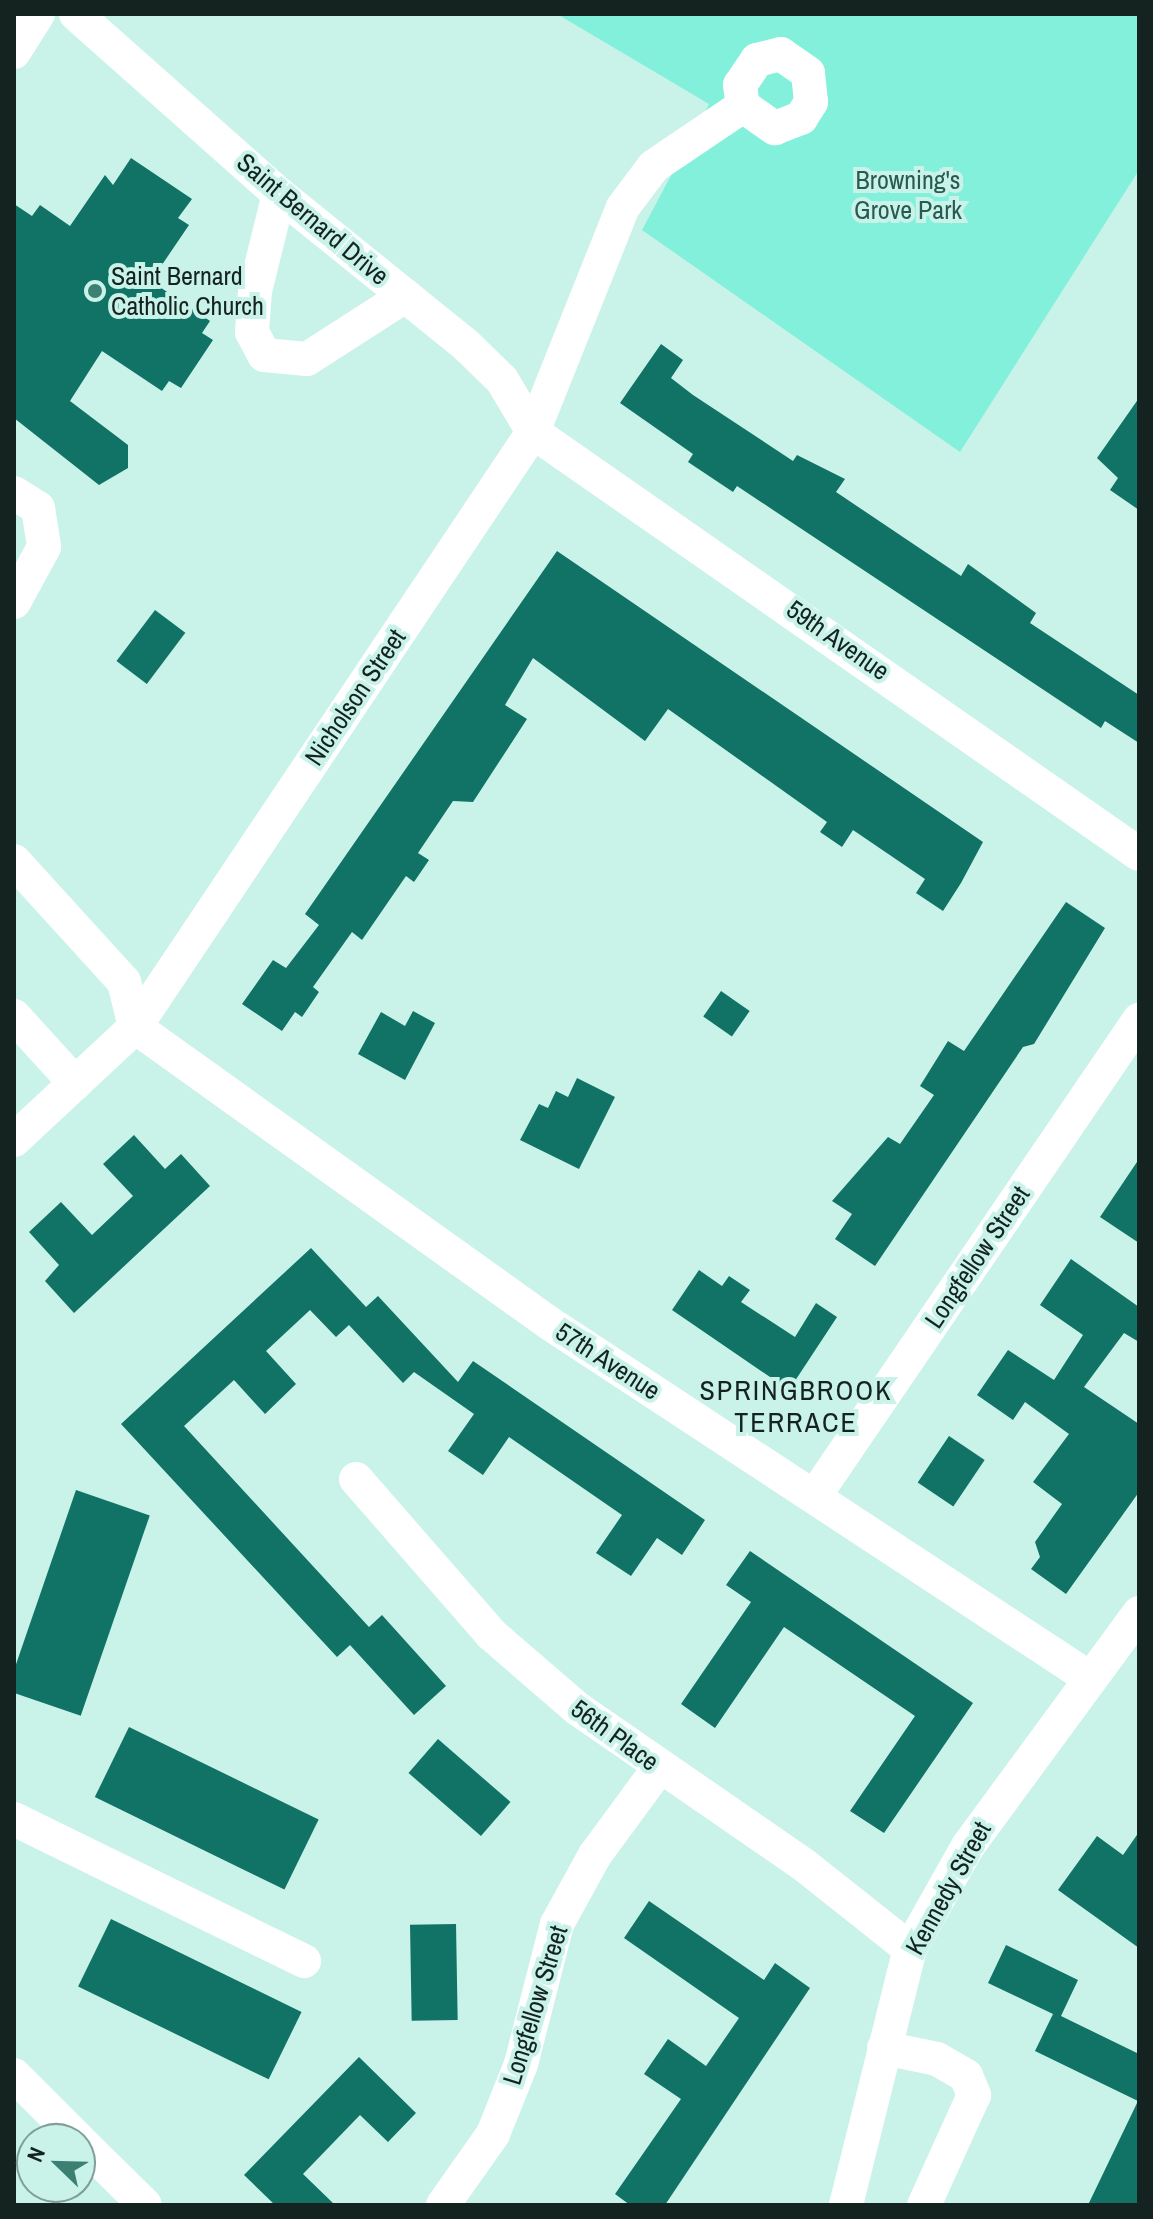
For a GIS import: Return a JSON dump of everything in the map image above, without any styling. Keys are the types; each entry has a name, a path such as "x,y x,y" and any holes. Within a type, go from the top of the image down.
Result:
{"street":[{"path":"14,52 38,14"},
{"name":"Saint Bernard Drive","path":"78,15 279,194 502,380 533,432"},
{"name":"Nicholson Street","path":"14,1140 135,1027 533,432 623,207 654,166 743,106"},
{"path":"279,194 255,291 252,332 264,355 307,359 405,296"},
{"name":"59th Avenue","path":"533,432 1139,854"},
{"path":"14,493 38,508 44,547 14,602"},
{"path":"14,861 124,982 135,1027"},
{"path":"14,1016 75,1083"},
{"name":"Longfellow Street","path":"816,1494 1139,1020"},
{"name":"57th Avenue","path":"135,1027 549,1323 816,1494 1091,1679"},
{"name":"56th Place","path":"356,1479 491,1634 659,1768 804,1865 910,1949"},
{"name":"Kennedy Street","path":"846,2205 910,1949 968,1846 1139,1613"},
{"name":"Longfellow Street","path":"443,2205 493,2134 521,2064 557,1924 595,1855 659,1768"},
{"path":"14,1819 304,1961"},
{"path":"884,2048 937,2059 966,2076 974,2095 924,2205"},
{"path":"14,2075 62,2123"},
{"path":"96,2157 145,2205"}],"green space":[{"name":"Browning's Grove Park","path":"557,14 1139,14 1139,170 960,452 642,230 709,104"}],"building":[{"path":"131,158 192,199 178,218 189,225 151,281 210,321 202,333 213,340 181,388 169,381 162,391 102,351 70,401 128,445 128,468 99,485 14,418 14,204 32,216 40,205 70,226 105,175 113,185"},
{"path":"661,344 683,360 671,378 693,395 793,461 797,455 845,479 836,492 961,576 968,564 1036,613 1030,623 1139,695 1139,743 1105,721 1101,728 737,486 733,492 688,462 693,454 620,403"},
{"path":"1139,398 1139,510 1110,490 1118,478 1097,458"},
{"path":"557,551 983,842 961,883 943,911 916,893 925,879 853,830 842,847 820,832 827,822 668,709 645,741 533,658 505,705 527,719 473,802 453,801 418,853 429,860 414,882 406,876 362,940 352,932 313,987 319,992 302,1017 295,1012 282,1031 242,1004 273,960 286,968 319,925 305,914"},
{"path":"155,610 185,633 147,684 116,661"},
{"path":"1066,902 1105,928 1034,1044 1023,1047 875,1266 835,1239 852,1214 832,1201 888,1137 900,1144 934,1095 920,1086 948,1041 964,1051"},
{"path":"721,991 750,1011 732,1036 703,1016"},
{"path":"413,1011 435,1023 405,1080 358,1054 381,1012 405,1026"},
{"path":"577,1078 615,1097 579,1169 520,1140 539,1104 548,1108 556,1091 568,1097"},
{"path":"134,1135 165,1169 181,1154 210,1186 74,1313 45,1281 59,1265 29,1232 61,1202 92,1235 133,1196 103,1164"},
{"path":"1139,1159 1139,1243 1100,1217"},
{"path":"311,1248 366,1307 378,1296 458,1382 473,1361 705,1520 682,1555 657,1538 631,1576 596,1553 622,1515 509,1437 483,1475 448,1451 474,1414 414,1372 403,1383 349,1325 336,1337 310,1310 266,1351 296,1384 265,1414 234,1380 184,1426 369,1627 382,1615 446,1686 414,1715 350,1645 337,1657 121,1424"},
{"path":"1071,1259 1139,1307 1139,1342 1124,1333 1084,1387 1139,1424 1139,1492 1066,1594 1031,1569 1040,1557 1035,1542 1062,1504 1033,1482 1069,1434 1025,1402 1013,1420 977,1395 1008,1350 1054,1380 1083,1335 1040,1305"},
{"path":"699,1270 722,1286 729,1276 750,1290 741,1302 795,1337 816,1303 837,1317 789,1390 672,1310"},
{"path":"949,1436 985,1460 953,1506 918,1482"},
{"path":"76,1490 150,1515 81,1716 14,1693 14,1670"},
{"path":"750,1551 973,1703 884,1833 850,1811 915,1716 784,1627 715,1728 681,1704 751,1602 726,1585"},
{"path":"129,1727 319,1819 284,1890 95,1797"},
{"path":"438,1739 510,1802 481,1836 408,1773"},
{"path":"1139,1832 1139,1948 1058,1890 1097,1836 1123,1855"},
{"path":"649,1901 764,1980 775,1963 810,1988 665,2205 630,2205 615,2194 681,2099 644,2074 668,2039 706,2066 739,2018 624,1938"},
{"path":"111,1919 302,2012 269,2079 78,1986"},
{"path":"456,1924 458,2020 412,2021 410,1925"},
{"path":"1006,1945 1078,1980 1061,2016 1139,2054 1139,2205 1088,2205 1138,2101 1035,2051 1053,2014 988,1983"},
{"path":"359,2057 416,2113 388,2142 360,2115 303,2174 335,2205 275,2205 244,2175"}],"place":[{"name":"Saint Bernard Catholic Church","path":"95,291"}],"district":[{"name":"SPRINGBROOK TERRACE","path":"796,1406"}]}
